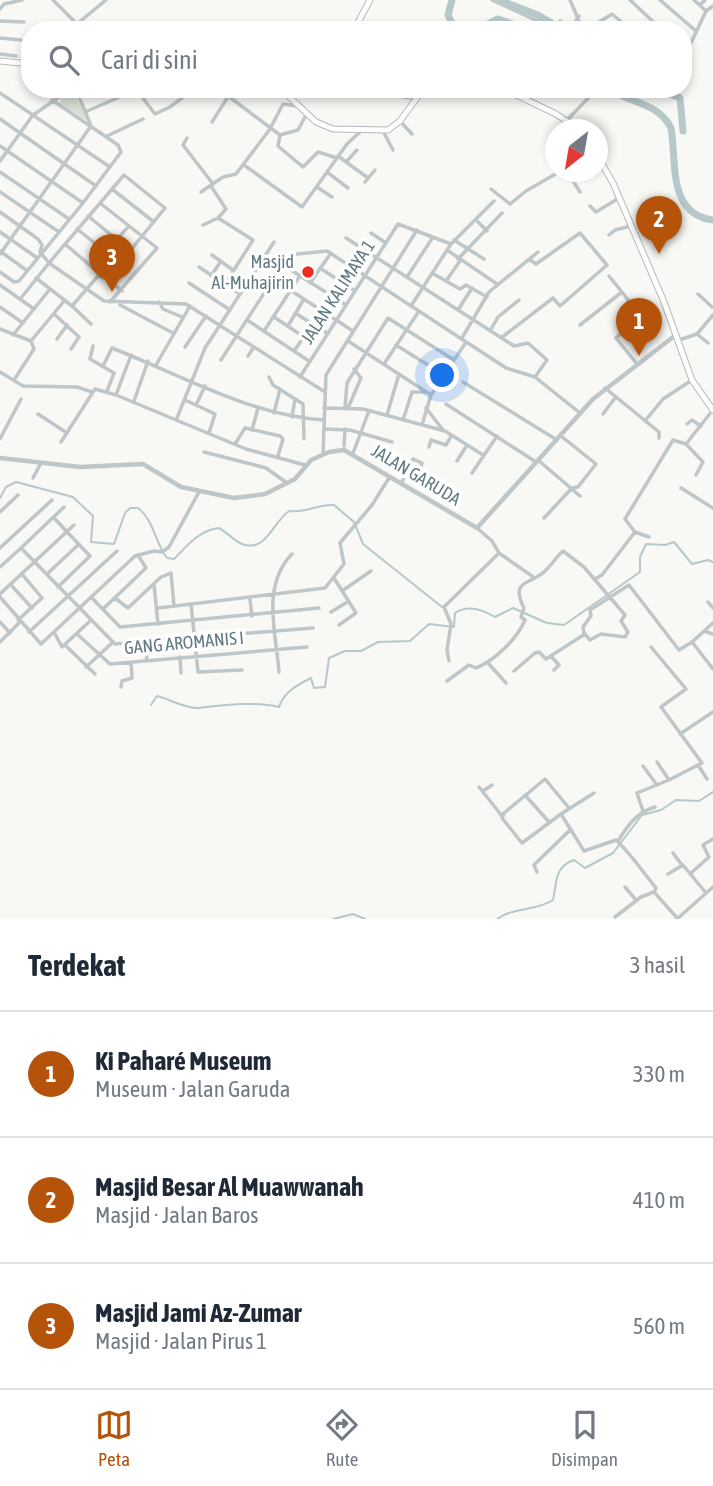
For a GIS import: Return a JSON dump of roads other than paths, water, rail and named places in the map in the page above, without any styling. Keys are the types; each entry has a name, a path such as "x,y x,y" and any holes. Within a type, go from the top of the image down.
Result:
{"main road":[{"path":"359,21 370,0"},
{"path":"0,61 21,63"},
{"path":"291,98 306,114 326,128 383,131 400,121 417,98"},
{"path":"523,98 566,119"},
{"path":"608,177 620,198 678,337 692,380 713,410"}],"street":[{"path":"0,9 4,4 22,0"},
{"path":"52,0 74,21"},
{"path":"81,21 106,0"},
{"path":"492,0 544,21"},
{"path":"570,0 581,21"},
{"path":"630,0 652,21"},
{"path":"660,0 684,21"},
{"path":"694,0 706,11"},
{"path":"700,5 705,0"},
{"path":"692,42 706,11 713,6"},
{"path":"600,21 612,14 620,21"},
{"path":"575,21 579,16"},
{"path":"0,21 21,22"},
{"path":"692,28 696,31"},
{"path":"0,38 21,40"},
{"path":"0,54 16,56"},
{"path":"0,93 110,167"},
{"path":"0,161 33,115 56,98"},
{"path":"78,98 91,126"},
{"path":"85,112 117,98"},
{"path":"143,98 155,114 184,98"},
{"path":"212,122 227,98"},
{"path":"231,98 280,135 298,131 306,114"},
{"path":"569,119 589,98"},
{"path":"0,272 15,282 83,204 121,150 106,136 52,100"},
{"path":"201,192 225,176 236,174 270,129 283,104 299,106"},
{"path":"106,136 143,119"},
{"path":"0,120 96,186"},
{"path":"400,121 412,134"},
{"path":"26,270 1,253 91,126"},
{"path":"244,165 300,207 362,129"},
{"path":"383,131 393,150"},
{"path":"280,135 277,144 303,167 318,152 347,161 366,180 375,170"},
{"path":"187,138 183,145 226,208 218,218 203,225"},
{"path":"0,146 83,204"},
{"path":"347,161 357,150"},
{"path":"0,172 69,219"},
{"path":"327,172 348,188"},
{"path":"21,298 124,174 165,208 107,279"},
{"path":"491,189 510,204 545,180"},
{"path":"574,182 580,192"},
{"path":"317,187 332,197"},
{"path":"112,189 154,222"},
{"path":"0,192 59,232"},
{"path":"590,206 596,212 620,198"},
{"path":"411,306 453,242 494,201"},
{"path":"100,203 157,248 110,302"},
{"path":"0,212 41,242 41,253 48,263 86,289 110,302 179,302 190,306 324,392"},
{"path":"446,281 468,248 502,213"},
{"path":"88,216 131,251"},
{"path":"218,218 253,239 225,284"},
{"path":"476,220 487,231"},
{"name":"JALAN KALIMAYA 1","path":"300,377 376,258 401,224 417,230"},
{"path":"117,239 129,226"},
{"path":"609,235 615,230 631,226"},
{"path":"77,229 120,264"},
{"path":"316,387 325,379 417,230 468,248 484,259"},
{"path":"0,232 36,257"},
{"path":"371,233 386,243"},
{"path":"501,338 553,298 560,306 607,265 580,233 536,264 529,259"},
{"path":"407,277 433,237"},
{"path":"346,238 516,347 528,343 546,358 535,377"},
{"path":"177,418 205,348 274,242"},
{"path":"65,244 122,291"},
{"path":"447,250 497,285"},
{"path":"310,283 331,252"},
{"path":"221,360 283,264 294,255 331,252 511,371 535,377 580,413"},
{"path":"461,338 486,297 538,252"},
{"path":"212,255 234,271"},
{"path":"211,276 220,261"},
{"path":"283,264 346,305"},
{"path":"199,267 240,294"},
{"path":"320,268 355,291"},
{"path":"432,273 461,289 466,285 486,297"},
{"path":"72,306 100,274"},
{"path":"264,331 300,276"},
{"path":"609,276 640,316 617,338 637,364"},
{"path":"36,278 91,324"},
{"path":"249,281 266,292"},
{"path":"189,283 230,310"},
{"path":"0,285 34,309"},
{"path":"458,310 472,288"},
{"path":"13,335 50,289"},
{"path":"290,290 353,331"},
{"path":"580,325 622,292"},
{"path":"698,294 713,307"},
{"path":"288,326 304,299"},
{"path":"32,341 65,300"},
{"path":"490,331 498,317 519,300"},
{"path":"159,302 163,309 182,317"},
{"path":"118,303 138,317 173,332"},
{"path":"156,365 190,306"},
{"path":"0,316 2,308 23,323"},
{"path":"384,364 419,311"},
{"path":"295,313 327,333"},
{"path":"54,314 79,337 71,349"},
{"path":"532,576 499,553 492,541 477,528 605,388 678,337 697,334 713,315"},
{"path":"186,347 206,316"},
{"path":"274,317 304,337"},
{"path":"346,408 345,386 388,318 454,360"},
{"path":"247,320 309,361"},
{"path":"294,351 313,324"},
{"path":"57,339 67,325"},
{"path":"0,329 32,341"},
{"path":"697,334 708,342"},
{"path":"14,380 34,349 32,341"},
{"path":"347,341 429,393"},
{"path":"422,425 429,393 467,341"},
{"path":"396,345 444,375"},
{"path":"93,346 90,359 114,373 107,391"},
{"path":"248,356 254,347"},
{"path":"103,366 111,348 274,413 324,420"},
{"path":"116,395 131,355"},
{"path":"134,401 148,361"},
{"path":"346,408 361,378 354,369"},
{"path":"0,372 28,387 77,387 92,392"},
{"path":"387,416 399,374"},
{"path":"269,376 273,385 303,404 304,439"},
{"path":"324,454 325,379"},
{"path":"645,421 663,399 692,380"},
{"path":"463,382 559,438 596,464 578,488 572,488 544,518"},
{"path":"196,405 205,386"},
{"path":"61,442 97,388 177,418 235,444 305,465"},
{"path":"605,388 659,432 659,438"},
{"path":"274,413 280,390"},
{"path":"403,420 412,392 429,393"},
{"path":"603,414 615,398"},
{"path":"0,439 22,399"},
{"path":"184,399 216,415 209,433"},
{"path":"292,417 295,399"},
{"path":"446,404 537,461 580,495"},
{"path":"252,429 258,407"},
{"path":"324,408 359,408 445,431 483,455"},
{"path":"426,408 445,431"},
{"path":"686,444 713,410"},
{"path":"353,453 369,411"},
{"path":"38,414 67,433"},
{"path":"687,424 692,420 701,426"},
{"path":"235,444 243,429 282,436 278,456"},
{"path":"324,429 345,429 392,442"},
{"path":"344,446 345,429"},
{"path":"429,447 431,440 446,445 452,435"},
{"path":"472,472 497,436"},
{"path":"649,537 635,532 625,519 673,439 686,444 702,462 696,475"},
{"path":"457,461 467,445"},
{"name":"JALAN GARUDA","path":"0,458 80,467 143,464 176,485 199,492 220,497 255,497 287,484 295,479 305,465 324,454 340,450 353,453 389,478 477,528"},
{"path":"204,452 266,468 287,484"},
{"path":"401,484 413,459 422,463 417,476"},
{"path":"33,478 41,463"},
{"path":"158,608 325,588 344,562 340,544 389,478"},
{"path":"681,488 713,508"},
{"path":"74,525 0,596 40,644 138,555 163,552 169,547 199,492"},
{"path":"0,512 18,495"},
{"path":"0,548 51,500"},
{"path":"0,567 64,507"},
{"path":"53,517 90,557 58,587"},
{"path":"595,579 604,573 635,532"},
{"path":"47,574 79,544"},
{"path":"21,548 112,643"},
{"path":"29,632 117,551"},
{"path":"447,681 469,665 476,668 488,663 523,626 519,590 532,576 542,573 564,551 595,579 608,596 625,615 621,622 627,629 627,636 621,639 601,634 590,640 584,635 583,627 591,616 589,610 608,596 629,585 679,650 713,623"},
{"path":"449,661 451,627 444,606 499,553"},
{"path":"103,610 146,568 138,555"},
{"path":"279,672 272,593 279,571 292,555"},
{"path":"342,591 371,571"},
{"path":"115,598 128,608 160,577 172,573 174,606"},
{"path":"0,642 42,597 22,574"},
{"path":"334,578 356,613 339,625"},
{"path":"154,584 158,624"},
{"path":"10,585 32,608"},
{"path":"91,597 120,626 252,616 319,607"},
{"path":"250,599 252,616"},
{"path":"331,612 349,601"},
{"path":"708,602 713,608"},
{"path":"191,604 199,673 242,670"},
{"path":"54,632 61,647 90,621"},
{"path":"0,622 10,633"},
{"path":"86,667 112,643 313,628"},
{"path":"704,631 713,634"},
{"path":"77,634 98,656"},
{"path":"514,671 537,652 544,659 584,635"},
{"path":"145,642 147,660"},
{"path":"692,642 713,668"},
{"path":"65,645 94,674"},
{"name":"GANG AROMANIS I","path":"98,656 107,664 307,647"},
{"path":"643,811 636,795 702,763 661,707 686,689 651,647"},
{"path":"551,656 559,665 554,670"},
{"path":"180,657 181,673"},
{"path":"121,687 123,681 132,679 131,662"},
{"path":"488,663 506,683"},
{"path":"680,734 713,712"},
{"path":"657,762 669,780"},
{"path":"698,765 707,779"},
{"path":"643,766 657,785"},
{"path":"502,816 542,781 548,780 569,808"},
{"path":"492,785 481,789 522,843 594,793"},
{"path":"525,795 549,822"},
{"path":"619,842 643,811 655,807"},
{"path":"561,814 584,851 613,839 625,847 656,887 654,892 636,900 617,915 623,919"},
{"path":"537,872 534,865 570,829"},
{"path":"691,873 709,857 703,846 713,839"},
{"path":"673,853 706,893"},
{"path":"668,874 682,865"},
{"path":"625,887 636,900"},
{"path":"654,892 678,919 713,887"}],"waterway":[{"path":"451,21 448,15 452,0"},
{"path":"499,0 548,21"},
{"path":"494,21 504,21"},
{"path":"627,98 652,108 666,120 671,128 681,197 688,208 698,216 713,220"},
{"path":"680,98 683,131"},
{"path":"0,498 6,487 16,482 73,497 93,516 91,542 114,544 125,513 130,508 138,508 148,519 167,558 174,559 194,539 212,529 219,528 239,543 250,546 263,540 289,511 334,505 354,522 363,544 442,607"},
{"path":"151,705 157,696 194,708 250,704 279,707 288,693 311,678 314,688 325,687 329,658 345,651 361,651 378,642 410,641 429,624 454,627 455,613 470,608 495,617 513,608 547,623 564,625 640,572 640,557 646,544 665,545 674,542 692,564 708,560 713,562"},
{"path":"497,919 553,900 558,876 563,867 574,860 585,868 613,853 642,815 661,810 676,800 699,801 713,792"},
{"path":"333,919 353,914 365,919"}],"place":[{"name":"Masjid Besar Al Muawwanah","path":"659,254"},
{"name":"Masjid Al-Muhajirin","path":"308,272"},
{"name":"Masjid Jami Az-Zumar","path":"112,292"},
{"name":"Ki Paharé Museum","path":"639,356"}]}
